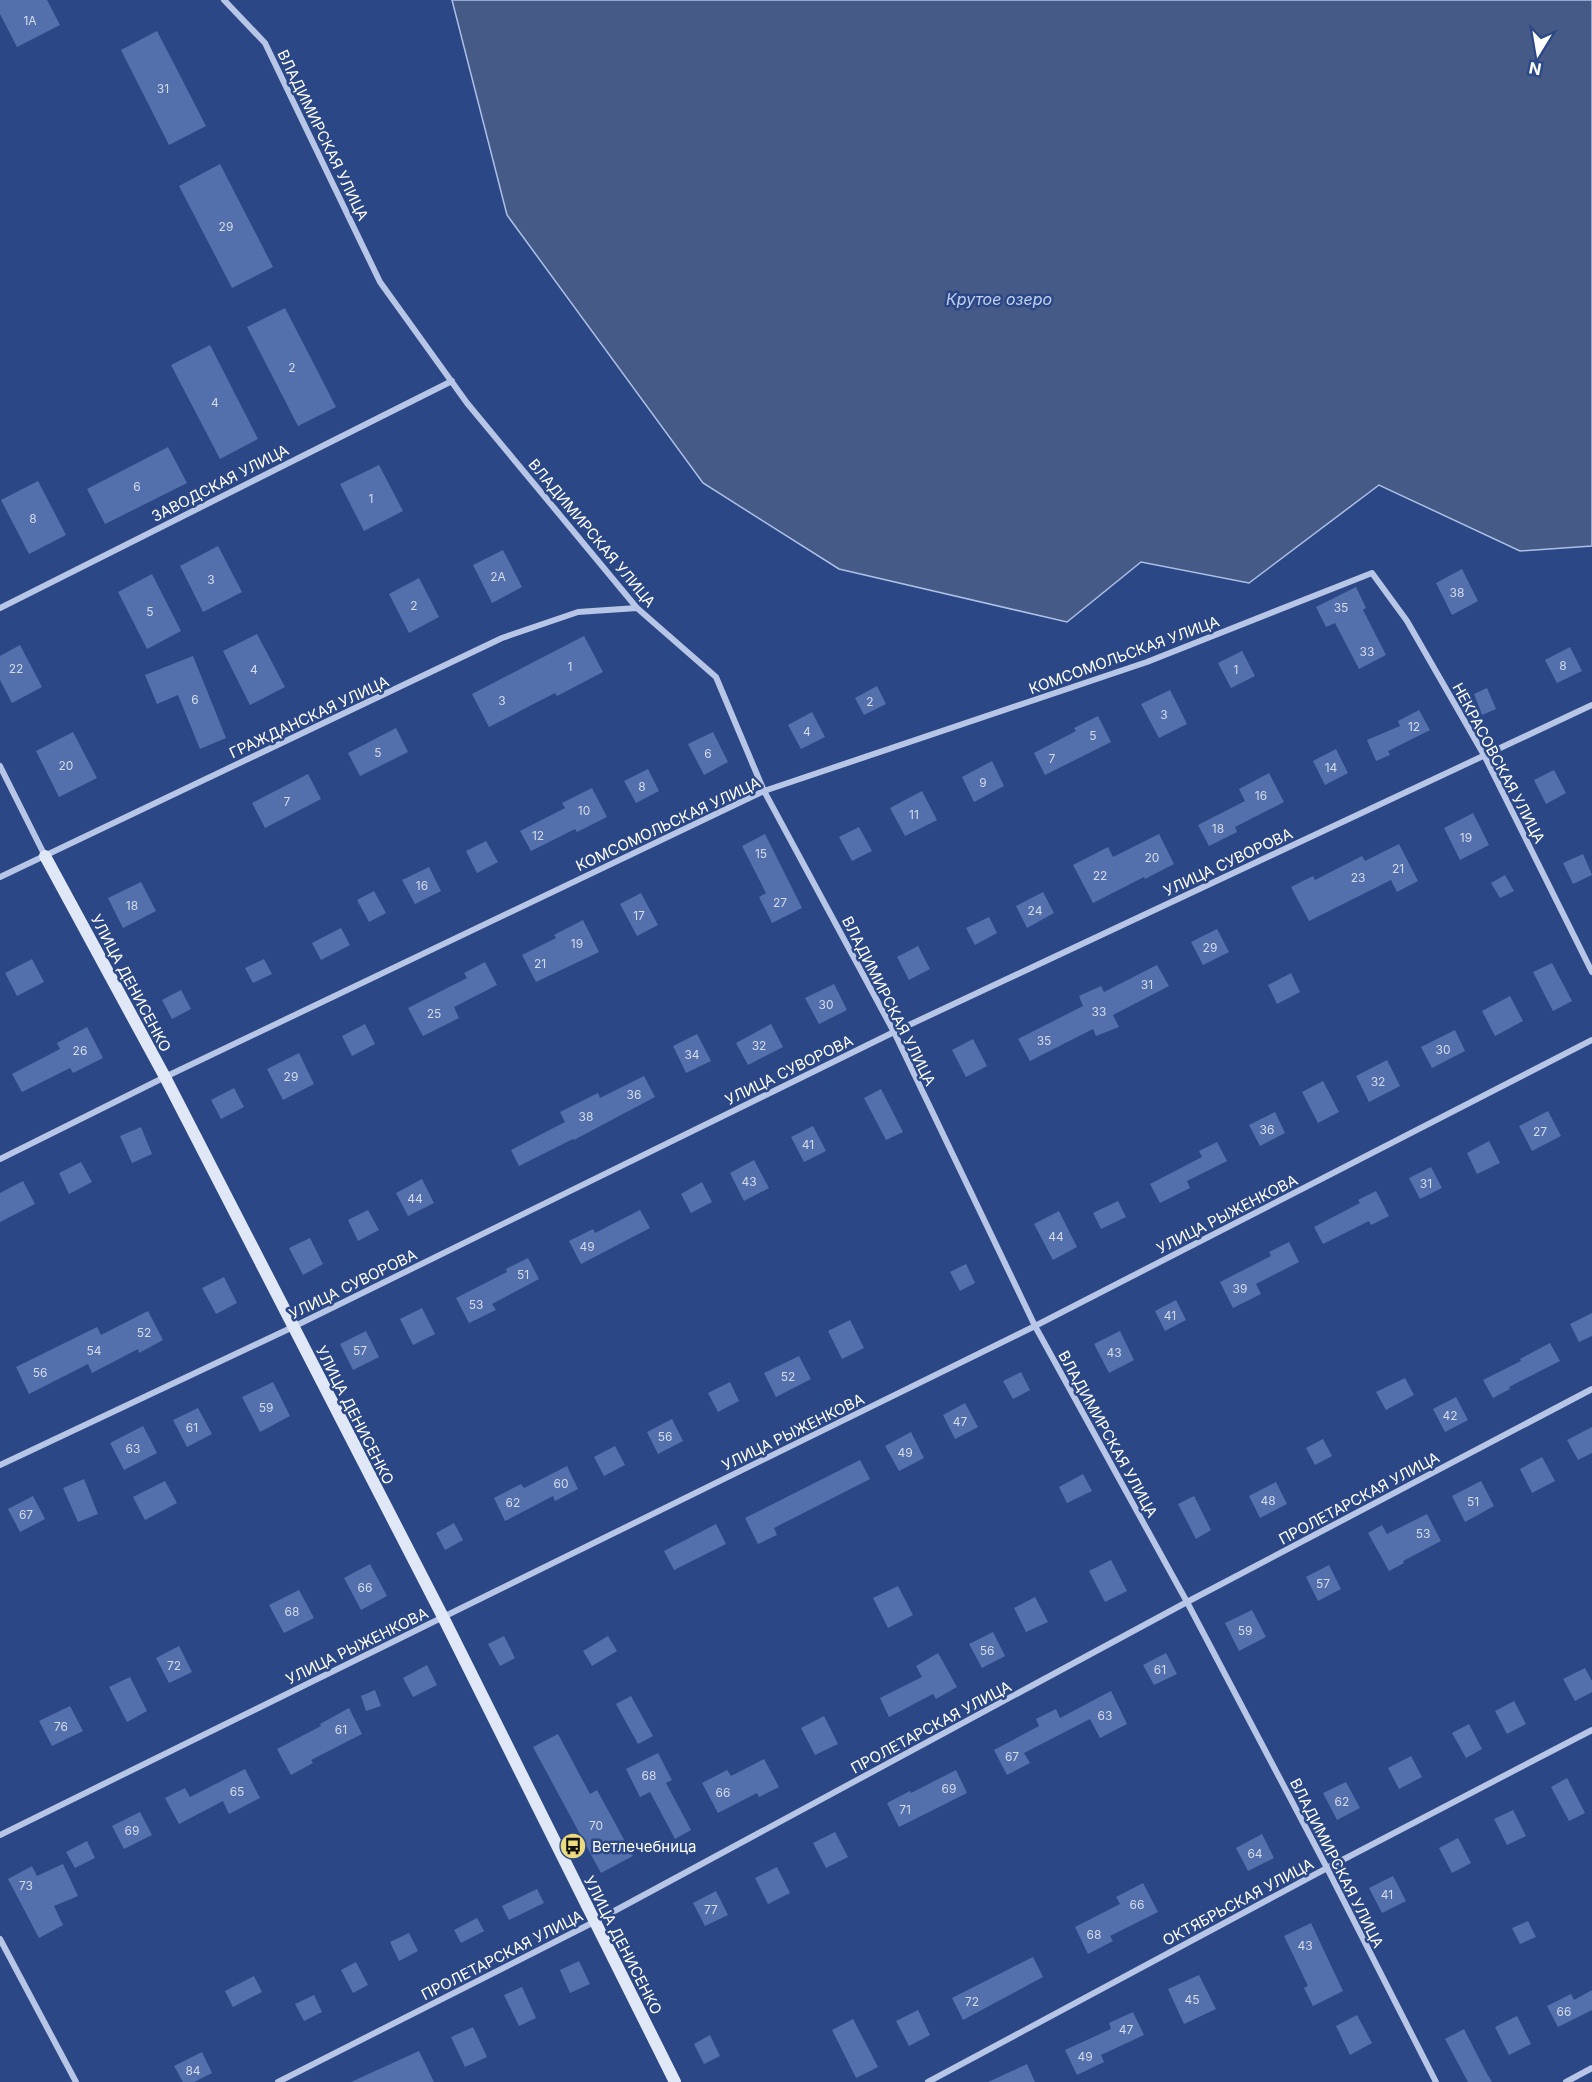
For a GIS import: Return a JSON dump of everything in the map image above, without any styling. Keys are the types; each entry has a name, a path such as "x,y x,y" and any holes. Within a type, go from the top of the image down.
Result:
{"street":[{"name":"ВЛАДИМИРСКАЯ УЛИЦА","path":"224,0 265,43 380,282 467,403 637,608 716,677 764,790 894,1032 1035,1326 1187,1602 1436,2082"},
{"name":"ЗАВОДСКАЯ УЛИЦА","path":"0,608 452,381"},
{"name":"НЕКРАСОВСКАЯ УЛИЦА","path":"1372,573 1407,621 1484,755 1592,972"},
{"name":"КОМСОМОЛЬСКАЯ УЛИЦА","path":"0,1158 764,790 1147,662 1372,573"},
{"name":"ГРАЖДАНСКАЯ УЛИЦА","path":"0,877 502,638 578,612 637,608"},
{"name":"УЛИЦА СУВОРОВА","path":"0,1465 292,1327 894,1032 1592,705"},
{"name":"УЛИЦА ДЕНИСЕНКО","path":"0,766 45,856 165,1077 443,1617 675,2082"},
{"name":"УЛИЦА РЫЖЕНКОВА","path":"0,1835 1035,1326 1592,1040"},
{"name":"ПРОЛЕТАРСКАЯ УЛИЦА","path":"279,2082 594,1922 1187,1602 1592,1389"},
{"name":"ОКТЯБРЬСКАЯ УЛИЦА","path":"928,2082 1327,1868 1592,1730"},
{"path":"0,1939 76,2082"},
{"path":"1566,2082 1592,2068"}],"water":[{"name":"Крутое озеро","path":"452,0 1592,0 1592,546 1520,551 1379,485 1249,583 1141,562 1067,622 839,569 703,483 507,215"}],"building":[{"path":"0,0 47,0 60,25 17,47 0,14"},
{"path":"157,31 206,126 169,145 121,50"},
{"path":"220,164 273,267 232,288 179,186"},
{"path":"285,308 336,407 298,426 247,327"},
{"path":"210,345 258,439 220,459 171,365"},
{"path":"168,447 187,483 105,524 87,489"},
{"path":"379,465 403,511 364,531 340,484"},
{"path":"38,481 66,535 29,554 1,500"},
{"path":"218,546 242,592 203,612 180,566"},
{"path":"503,550 522,587 492,603 473,565"},
{"path":"1462,569 1478,601 1452,615 1436,583"},
{"path":"152,574 181,631 147,649 118,592"},
{"path":"419,578 439,617 409,633 389,594"},
{"path":"1356,587 1366,608 1363,610 1386,655 1359,669 1335,623 1326,627 1316,607"},
{"path":"257,634 285,687 250,705 223,651"},
{"path":"584,636 603,672 557,696 555,693 489,727 472,694"},
{"path":"20,645 42,687 12,703 0,680 0,656"},
{"path":"1570,647 1582,671 1557,683 1545,660"},
{"path":"1242,651 1255,676 1231,688 1218,663"},
{"path":"193,656 226,738 200,749 178,695 157,704 145,675"},
{"path":"877,686 886,704 864,715 855,698"},
{"path":"1487,688 1496,709 1482,715 1474,694"},
{"path":"1170,690 1187,724 1159,738 1141,704"},
{"path":"1419,710 1430,730 1388,751 1390,755 1376,761 1367,740 1400,726 1398,721"},
{"path":"812,712 825,737 801,749 788,725"},
{"path":"1098,716 1111,742 1045,775 1034,753 1076,731 1074,728"},
{"path":"396,728 408,752 360,776 348,753"},
{"path":"73,732 97,778 59,797 36,751"},
{"path":"713,732 728,762 704,775 688,744"},
{"path":"1336,749 1348,773 1325,785 1313,761"},
{"path":"992,761 1004,786 974,802 962,777"},
{"path":"648,769 659,791 636,803 624,781"},
{"path":"1554,770 1566,793 1546,804 1534,780"},
{"path":"1269,773 1284,802 1235,827 1237,832 1209,846 1198,825 1245,801 1239,789"},
{"path":"308,774 321,799 265,828 252,803"},
{"path":"592,788 607,817 577,832 575,829 531,851 520,831 565,808 562,803"},
{"path":"922,791 937,820 905,836 890,808"},
{"path":"1473,813 1489,845 1460,860 1444,828"},
{"path":"859,827 872,851 852,861 839,837"},
{"path":"765,834 802,908 772,923 759,897 766,893 742,846"},
{"path":"1159,834 1174,864 1093,903 1073,865 1108,847 1113,857"},
{"path":"486,841 498,862 477,873 466,851"},
{"path":"1399,844 1418,881 1397,892 1391,880 1309,921 1291,887 1313,876 1315,880 1362,856 1365,861"},
{"path":"1583,854 1592,875 1573,884 1563,863"},
{"path":"429,867 441,891 415,904 402,880"},
{"path":"1505,875 1514,891 1500,898 1491,883"},
{"path":"141,882 156,911 123,928 108,898"},
{"path":"374,891 386,913 369,922 357,900"},
{"path":"1043,892 1054,913 1027,928 1016,906"},
{"path":"641,893 658,925 637,936 620,904"},
{"path":"989,917 997,933 975,945 966,928"},
{"path":"583,920 599,952 536,982 522,955 556,938 554,935"},
{"path":"341,928 350,945 321,960 312,943"},
{"path":"1217,929 1229,952 1203,965 1191,942"},
{"path":"918,946 930,969 909,980 897,957"},
{"path":"32,959 44,982 17,996 5,973"},
{"path":"264,959 272,974 253,983 245,968"},
{"path":"485,962 497,985 454,1007 459,1018 423,1036 408,1008 467,978 464,973"},
{"path":"1552,963 1572,1001 1553,1011 1533,972"},
{"path":"1157,965 1169,986 1113,1015 1119,1027 1096,1036 1093,1029 1030,1061 1018,1039 1083,1006 1079,996 1101,986 1104,992"},
{"path":"1291,973 1300,992 1277,1004 1268,985"},
{"path":"834,984 847,1010 819,1024 805,998"},
{"path":"181,990 191,1009 172,1019 162,1000"},
{"path":"1510,996 1523,1021 1495,1036 1482,1011"},
{"path":"365,1024 375,1044 352,1056 342,1036"},
{"path":"771,1024 783,1047 748,1065 736,1043"},
{"path":"87,1027 103,1058 73,1073 70,1068 22,1092 12,1074 60,1049 57,1043"},
{"path":"1455,1030 1465,1051 1432,1068 1421,1047"},
{"path":"697,1034 711,1061 686,1073 673,1046"},
{"path":"973,1039 987,1066 966,1077 952,1050"},
{"path":"299,1053 314,1084 283,1100 267,1069"},
{"path":"1387,1060 1400,1086 1369,1102 1356,1076"},
{"path":"644,1076 655,1097 519,1166 511,1150 565,1122 560,1112 598,1093 600,1098"},
{"path":"1323,1081 1339,1112 1318,1123 1302,1092"},
{"path":"234,1088 244,1107 221,1119 211,1100"},
{"path":"881,1089 903,1132 886,1140 864,1098"},
{"path":"1548,1111 1561,1136 1532,1151 1519,1126"},
{"path":"1275,1112 1285,1133 1260,1146 1249,1125"},
{"path":"813,1126 826,1151 804,1162 791,1137"},
{"path":"141,1127 152,1154 132,1163 120,1136"},
{"path":"1489,1141 1500,1163 1477,1174 1467,1153"},
{"path":"1217,1142 1227,1161 1187,1181 1190,1188 1160,1203 1150,1184 1202,1157 1199,1151"},
{"path":"754,1160 769,1188 744,1201 730,1173"},
{"path":"81,1162 92,1182 69,1194 59,1173"},
{"path":"1431,1167 1442,1188 1420,1199 1409,1178"},
{"path":"422,1179 434,1203 408,1216 396,1193"},
{"path":"23,1181 35,1204 0,1222 0,1193"},
{"path":"702,1182 712,1202 691,1213 681,1194"},
{"path":"1376,1191 1389,1216 1371,1225 1369,1221 1323,1244 1314,1227 1360,1203 1358,1200"},
{"path":"1118,1201 1126,1217 1101,1229 1093,1213"},
{"path":"368,1210 379,1230 358,1241 348,1220"},
{"path":"640,1210 650,1228 581,1264 569,1241 593,1229 595,1233"},
{"path":"1059,1211 1077,1247 1053,1260 1034,1224"},
{"path":"310,1238 323,1264 303,1275 289,1248"},
{"path":"1289,1242 1299,1262 1256,1284 1261,1294 1233,1308 1220,1282 1271,1256 1269,1252"},
{"path":"528,1258 539,1279 492,1304 496,1310 469,1323 456,1298 507,1272 506,1269"},
{"path":"966,1264 975,1283 960,1291 950,1272"},
{"path":"224,1277 237,1303 216,1314 202,1288"},
{"path":"1176,1300 1186,1320 1165,1331 1155,1311"},
{"path":"422,1308 435,1334 413,1345 400,1319"},
{"path":"148,1311 163,1340 139,1353 138,1349 92,1373 88,1364 29,1394 16,1367 97,1327 101,1335"},
{"path":"1592,1313 1592,1336 1579,1342 1570,1324"},
{"path":"850,1320 864,1348 842,1359 828,1331"},
{"path":"366,1331 379,1357 353,1370 340,1344"},
{"path":"1120,1331 1134,1360 1109,1373 1094,1344"},
{"path":"1550,1343 1560,1361 1509,1387 1510,1389 1493,1398 1483,1380"},
{"path":"799,1356 811,1379 776,1397 764,1373"},
{"path":"1021,1372 1030,1390 1013,1399 1003,1381"},
{"path":"1405,1378 1414,1395 1386,1410 1376,1392"},
{"path":"273,1382 290,1416 260,1432 242,1397"},
{"path":"730,1382 739,1401 718,1412 708,1393"},
{"path":"1456,1397 1468,1420 1445,1432 1433,1409"},
{"path":"965,1403 978,1427 955,1439 943,1415"},
{"path":"198,1408 212,1434 187,1447 173,1420"},
{"path":"672,1419 683,1441 658,1454 647,1432"},
{"path":"143,1426 157,1453 124,1470 110,1443"},
{"path":"1592,1427 1592,1453 1578,1460 1567,1440"},
{"path":"911,1432 924,1458 899,1471 885,1446"},
{"path":"1323,1439 1332,1456 1315,1465 1306,1448"},
{"path":"615,1446 625,1465 604,1476 594,1457"},
{"path":"1542,1457 1555,1481 1532,1493 1520,1469"},
{"path":"860,1460 870,1479 774,1528 777,1535 758,1544 745,1518"},
{"path":"567,1466 578,1489 555,1501 553,1496 505,1521 494,1498 521,1484 524,1488"},
{"path":"1083,1474 1092,1491 1067,1503 1059,1487"},
{"path":"84,1479 98,1514 78,1522 63,1488"},
{"path":"165,1481 177,1503 145,1520 133,1497"},
{"path":"1481,1481 1494,1506 1465,1522 1452,1496"},
{"path":"1276,1482 1287,1504 1260,1518 1249,1496"},
{"path":"33,1496 45,1519 20,1532 8,1509"},
{"path":"1194,1496 1211,1530 1196,1539 1178,1504"},
{"path":"1427,1514 1441,1541 1389,1571 1368,1533 1382,1525 1387,1534"},
{"path":"454,1523 463,1540 445,1550 436,1533"},
{"path":"716,1524 726,1544 674,1570 664,1551"},
{"path":"1111,1560 1127,1591 1105,1602 1089,1571"},
{"path":"370,1564 387,1596 361,1610 344,1578"},
{"path":"1329,1565 1341,1589 1318,1601 1306,1577"},
{"path":"898,1586 913,1615 888,1628 873,1598"},
{"path":"299,1590 314,1618 284,1633 269,1605"},
{"path":"1035,1597 1048,1622 1026,1632 1014,1608"},
{"path":"1252,1610 1266,1637 1239,1651 1225,1623"},
{"path":"993,1632 1005,1656 982,1668 969,1644"},
{"path":"504,1636 515,1658 500,1666 488,1644"},
{"path":"608,1636 617,1651 592,1666 583,1651"},
{"path":"179,1646 192,1672 169,1683 156,1658"},
{"path":"938,1653 957,1687 936,1699 933,1694 889,1717 880,1698 922,1677 916,1666"},
{"path":"1166,1653 1177,1674 1154,1685 1143,1665"},
{"path":"427,1665 437,1685 413,1697 403,1678"},
{"path":"1585,1668 1592,1681 1592,1692 1575,1701 1563,1679"},
{"path":"130,1677 147,1711 127,1722 109,1687"},
{"path":"375,1690 381,1706 366,1711 361,1696"},
{"path":"1111,1691 1127,1724 1100,1738 1090,1719 1024,1753 1030,1763 1007,1775 994,1750 1039,1726 1036,1719 1056,1709 1060,1718"},
{"path":"631,1696 653,1736 638,1744 616,1704"},
{"path":"1514,1701 1526,1724 1507,1734 1495,1711"},
{"path":"70,1706 83,1731 52,1746 39,1721"},
{"path":"349,1708 362,1734 311,1760 313,1763 291,1775 277,1749"},
{"path":"824,1716 838,1744 815,1755 801,1728"},
{"path":"1469,1724 1482,1749 1466,1758 1452,1733"},
{"path":"558,1734 590,1794 597,1790 633,1856 601,1873 533,1747"},
{"path":"658,1753 672,1780 666,1783 691,1830 675,1839 650,1792 640,1797 626,1769"},
{"path":"1411,1756 1422,1777 1399,1789 1388,1768"},
{"path":"764,1759 779,1787 759,1797 757,1793 718,1813 702,1783 727,1770 731,1776"},
{"path":"245,1769 260,1798 229,1814 223,1801 179,1824 165,1798 185,1788 190,1797"},
{"path":"956,1770 967,1793 899,1827 887,1803"},
{"path":"1567,1778 1585,1813 1569,1821 1551,1787"},
{"path":"1346,1782 1360,1808 1337,1820 1323,1793"},
{"path":"1513,1810 1526,1836 1507,1845 1494,1819"},
{"path":"140,1812 152,1835 124,1849 112,1826"},
{"path":"835,1832 848,1857 826,1868 813,1843"},
{"path":"1262,1834 1274,1858 1248,1871 1236,1848"},
{"path":"1458,1838 1471,1863 1452,1873 1439,1848"},
{"path":"87,1841 95,1858 75,1868 66,1852"},
{"path":"63,1864 78,1896 54,1906 63,1925 39,1938 8,1879 32,1866 37,1876"},
{"path":"777,1867 790,1893 768,1904 755,1878"},
{"path":"1393,1876 1406,1901 1382,1913 1369,1888"},
{"path":"1143,1883 1158,1912 1110,1936 1113,1941 1088,1954 1075,1927 1120,1904 1116,1897"},
{"path":"537,1889 544,1903 509,1920 502,1906"},
{"path":"716,1891 728,1915 705,1926 693,1903"},
{"path":"477,1918 484,1931 461,1943 454,1930"},
{"path":"1528,1921 1536,1937 1520,1944 1512,1928"},
{"path":"1311,1923 1343,1991 1313,2006 1304,1988 1308,1986 1284,1936"},
{"path":"409,1933 418,1951 399,1961 390,1942"},
{"path":"1033,1957 1043,1977 963,2020 952,1998"},
{"path":"579,1961 590,1984 570,1993 560,1970"},
{"path":"356,1962 368,1985 353,1993 341,1970"},
{"path":"1199,1975 1216,2009 1184,2024 1168,1989"},
{"path":"254,1976 262,1992 233,2007 225,1991"},
{"path":"522,1987 536,2018 519,2026 504,1995"},
{"path":"1592,1990 1592,2010 1558,2027 1547,2006 1571,1994 1574,2000"},
{"path":"314,1995 322,2012 304,2021 295,2004"},
{"path":"918,2010 930,2035 909,2046 896,2021"},
{"path":"1133,2012 1144,2035 1101,2055 1104,2062 1077,2075 1065,2050 1111,2029 1109,2023"},
{"path":"1357,2015 1372,2043 1350,2055 1336,2026"},
{"path":"1517,2016 1531,2044 1509,2055 1495,2027"},
{"path":"853,2019 878,2067 856,2078 832,2030"},
{"path":"473,2027 487,2057 465,2067 451,2037"},
{"path":"1464,2029 1492,2082 1468,2082 1445,2039"},
{"path":"710,2035 720,2056 704,2064 694,2044"},
{"path":"419,2051 434,2082 351,2082"},
{"path":"202,2052 212,2073 194,2082 183,2082 174,2066"},
{"path":"1027,2064 1035,2082 988,2082"}],"place":[{"name":"Ветлечебница","path":"573,1846"}]}
